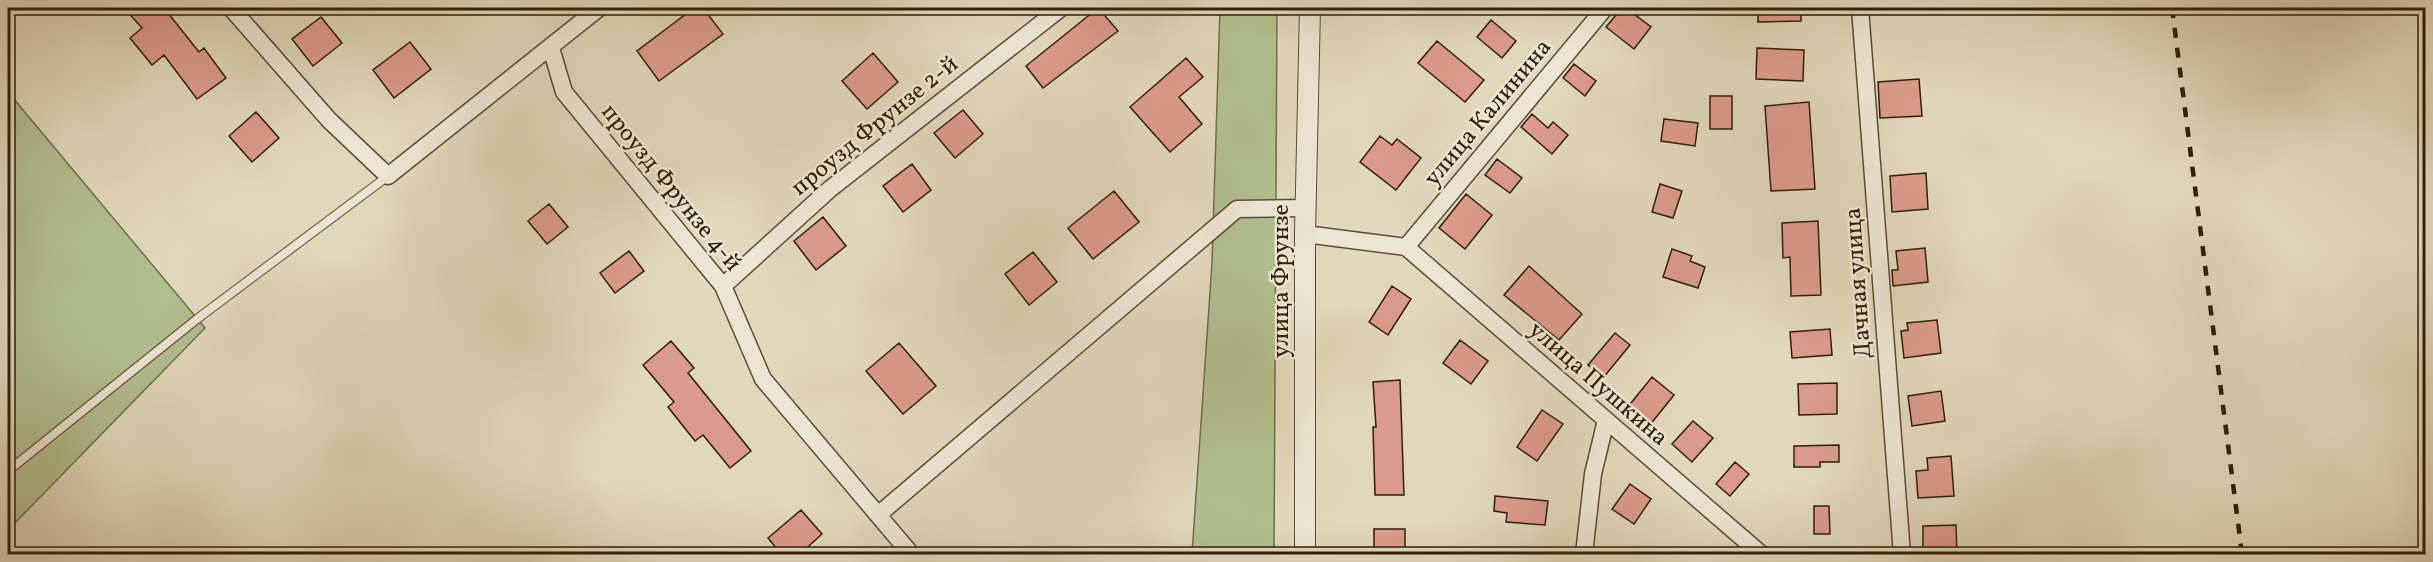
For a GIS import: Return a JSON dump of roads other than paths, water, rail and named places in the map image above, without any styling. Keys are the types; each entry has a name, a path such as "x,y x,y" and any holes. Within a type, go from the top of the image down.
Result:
{"street":[{"path":"231,8 329,120 388,176 599,8"},
{"name":"проузд Фрунзе 2-й","path":"723,286 830,189 1060,8"},
{"name":"улица Фрунзе","path":"1305,555 1305,234 1310,8"},
{"name":"улица Калинина","path":"1406,247 1605,8"},
{"name":"Дачная улица","path":"1860,8 1902,555"},
{"name":"проузд Фрунзе 4-й","path":"551,48 564,92 723,286 763,380 911,555"},
{"path":"878,515 1237,209 1306,208"},
{"path":"1305,234 1406,247"},
{"name":"улица Пушкина","path":"1406,247 1761,555"},
{"path":"1584,555 1593,474 1606,420"}],"lane":[{"path":"8,471 197,319 388,176"}],"railway":[{"path":"2172,8 2242,554"}]}
